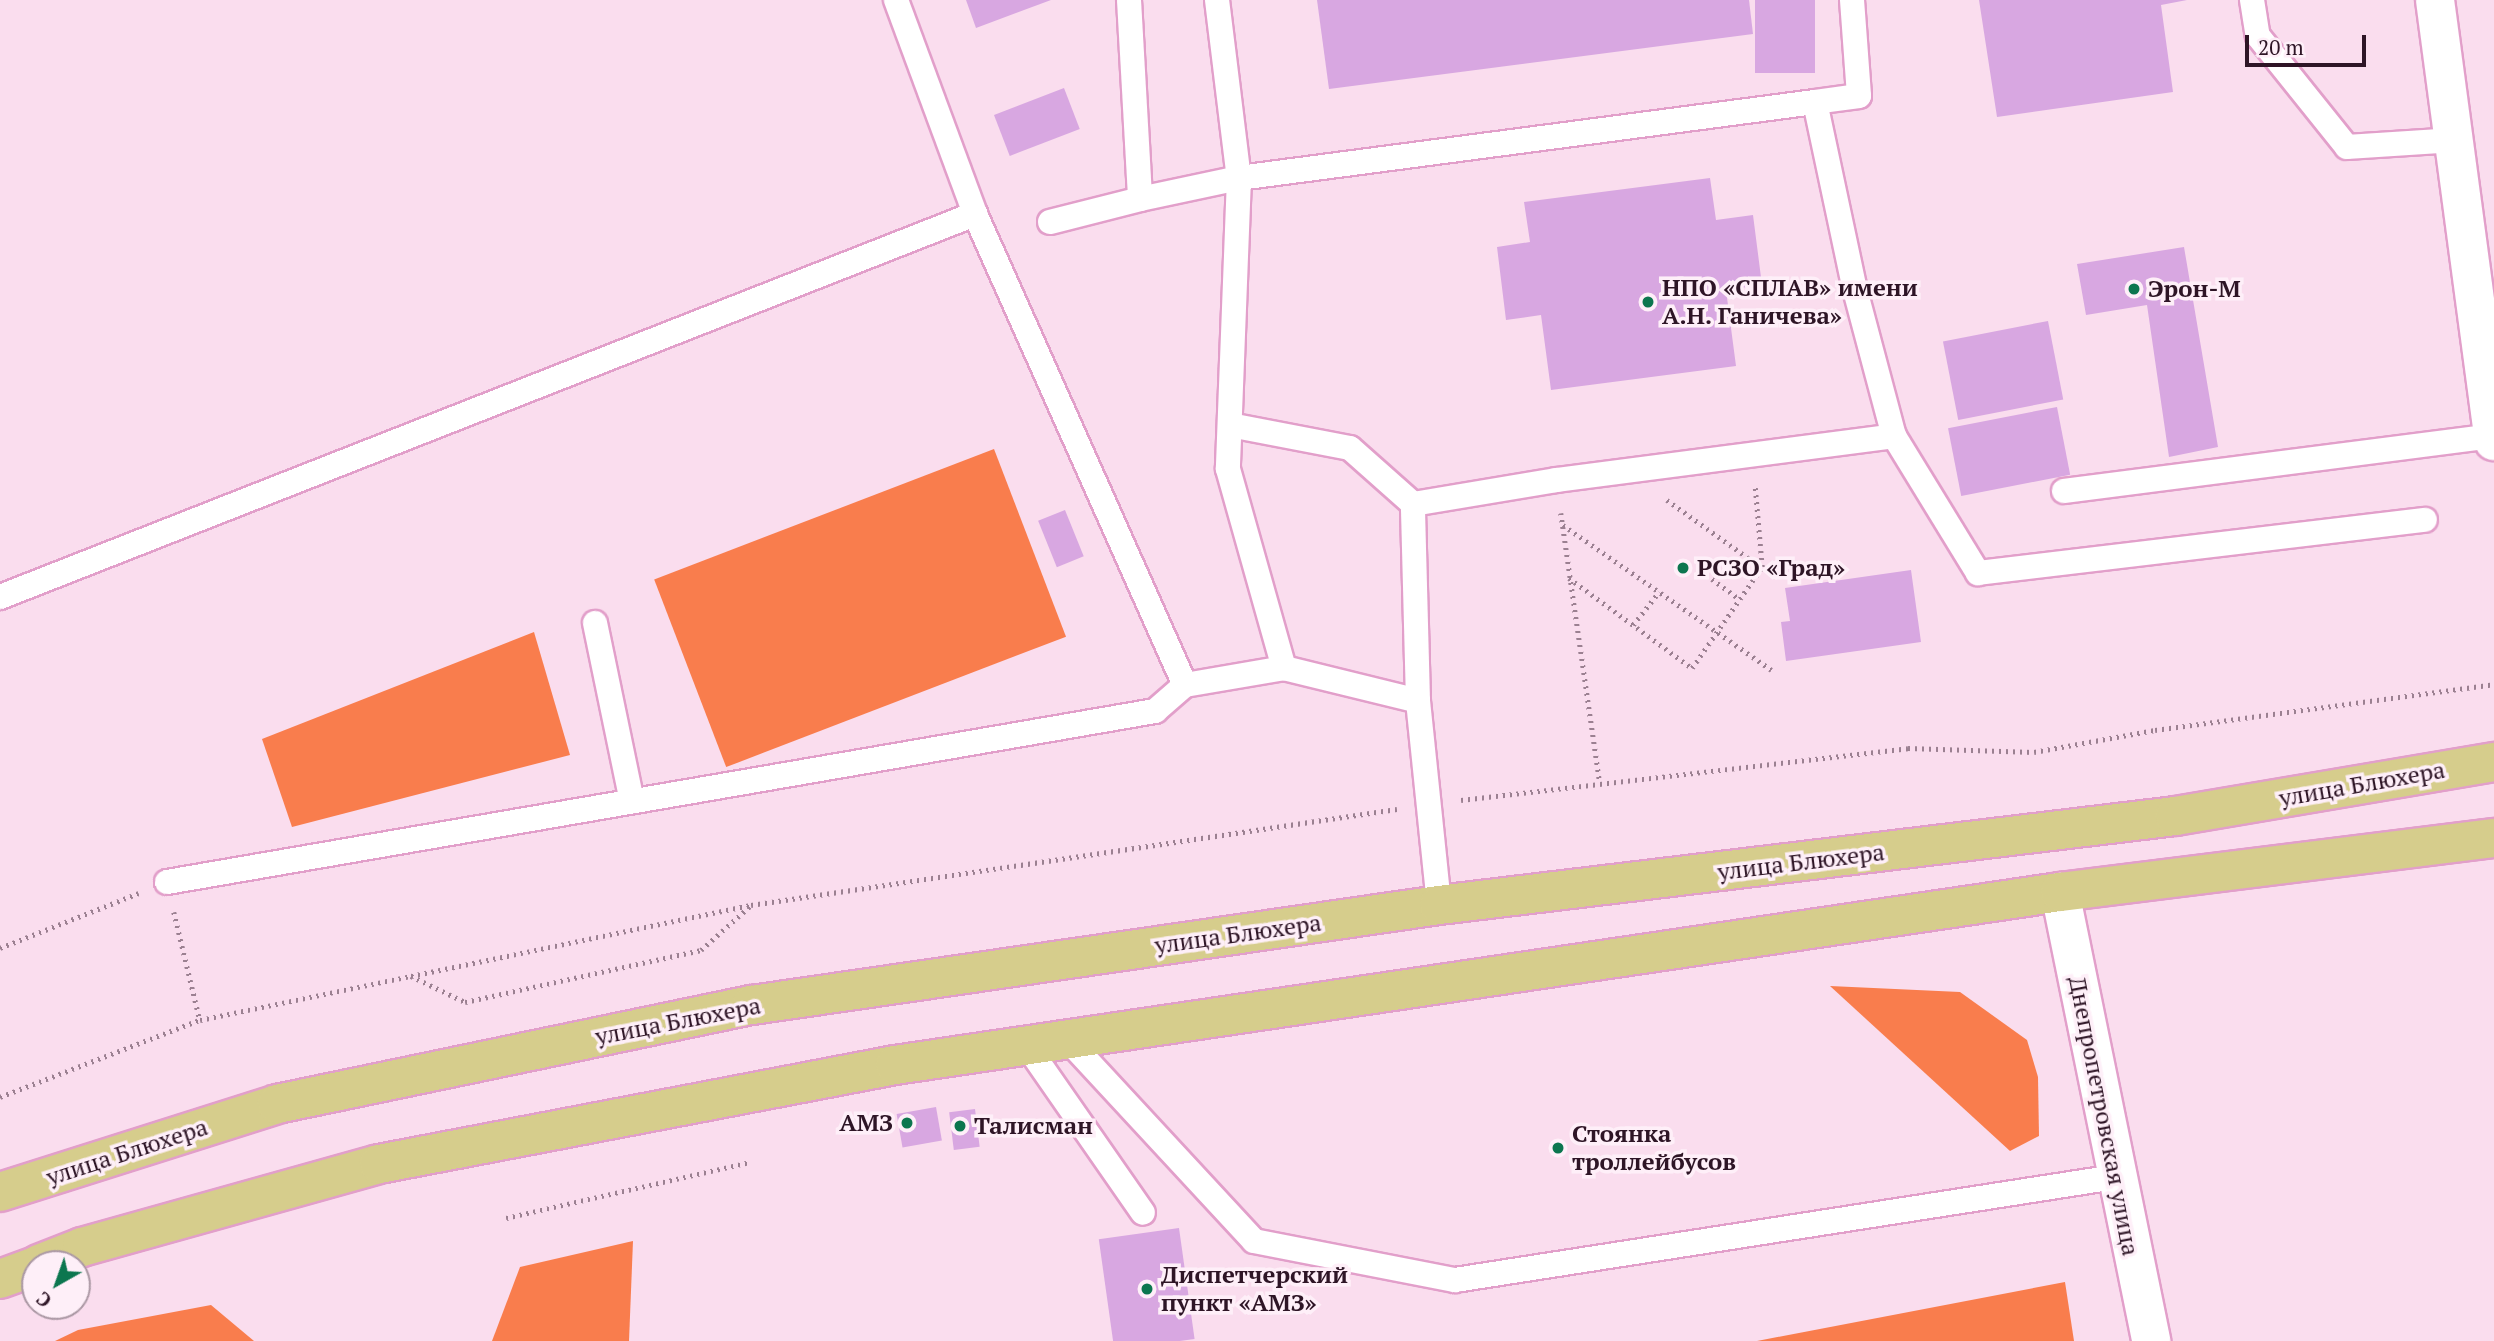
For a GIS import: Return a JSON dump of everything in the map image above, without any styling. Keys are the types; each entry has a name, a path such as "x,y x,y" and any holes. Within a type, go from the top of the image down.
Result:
{"main road":[{"name":"улица Блюхера","path":"0,1192 277,1104 752,1004 1439,905 2175,816 2494,762"},
{"path":"2048,832 2060,892"},
{"path":"74,1250 379,1164 882,1067 2060,892 2494,838"},
{"path":"0,1279 21,1271"}],"street":[{"path":"2435,0 2494,442"},
{"name":"Днепропетровская улица","path":"2060,892 2115,1177 2151,1341"}],"lane":[{"path":"895,0 975,214 1185,685"},
{"path":"1129,0 1140,199"},
{"path":"1217,0 1239,178 1227,469 1284,668"},
{"path":"1051,222 1140,199 1239,178 1859,96 1852,0"},
{"path":"2252,0 2258,36 2347,147 2455,140"},
{"path":"1815,102 1854,286 1895,436 1978,573 2425,520"},
{"path":"0,597 975,214"},
{"path":"1230,425 1350,448 1413,504 1418,701 1439,905"},
{"path":"1413,504 1556,480 1752,457 1895,436"},
{"path":"2064,491 2493,436"},
{"path":"595,623 632,801"},
{"path":"167,882 1155,710 1185,685 1284,668 1418,701"},
{"path":"1067,1039 1254,1241 1455,1280 2115,1177"},
{"path":"1027,1046 1143,1213"}],"path":[{"path":"1569,578 1692,668 1762,567 1752,457"},
{"path":"1556,480 1600,782"},
{"path":"1667,500 1762,567"},
{"path":"1562,524 1772,670"},
{"path":"1712,579 1740,599"},
{"path":"1633,625 1659,592"},
{"path":"0,948 167,882 200,1020"},
{"path":"0,1097 200,1020 411,976 465,1002 701,950 751,905"},
{"path":"506,1218 750,1162"}],"shaded area":[{"path":"994,449 1066,637 726,767 654,579"},
{"path":"534,632 570,755 292,827 262,739"},
{"path":"1830,986 1960,992 2027,1040 2038,1077 2039,1136 2010,1151"},
{"path":"633,1241 629,1341 492,1341 520,1267"},
{"path":"2065,1282 2074,1341 1757,1341"},
{"path":"211,1305 254,1341 55,1341 78,1330"}],"building":[{"path":"966,0 1051,0 976,28"},
{"path":"1317,0 1749,0 1753,34 1329,89"},
{"path":"1755,0 1815,0 1815,73 1755,73"},
{"path":"1979,0 2187,0 2161,5 2173,92 1997,117"},
{"path":"1064,88 1080,129 1010,156 994,115"},
{"path":"1710,178 1716,220 1753,215 1762,285 1726,290 1736,366 1551,390 1541,315 1506,320 1497,247 1530,242 1524,202"},
{"path":"2184,247 2218,447 2169,457 2147,305 2086,315 2077,264"},
{"path":"2048,321 2063,400 1958,420 1943,341"},
{"path":"2057,407 2070,475 1961,496 1948,428"},
{"path":"1065,510 1084,556 1057,567 1038,521"},
{"path":"1911,570 1921,642 1786,661 1781,622 1790,621 1785,588"},
{"path":"936,1107 942,1140 903,1147 897,1114"},
{"path":"975,1109 980,1147 954,1150 949,1112"},
{"name":"Диспетчерский пункт «АМЗ»","path":"1179,1228 1195,1339 1113,1341 1099,1239"}],"place":[{"name":"Эрон-М","path":"2134,289"},
{"name":"НПО «СПЛАВ» имени А.Н. Ганичева»","path":"1648,302"},
{"name":"РСЗО «Град»","path":"1683,568"},
{"name":"АМЗ","path":"907,1123"},
{"name":"Талисман","path":"960,1126"},
{"name":"Стоянка троллейбусов","path":"1558,1148"},
{"name":"Диспетчерский пункт «АМЗ»","path":"1147,1289"}]}
